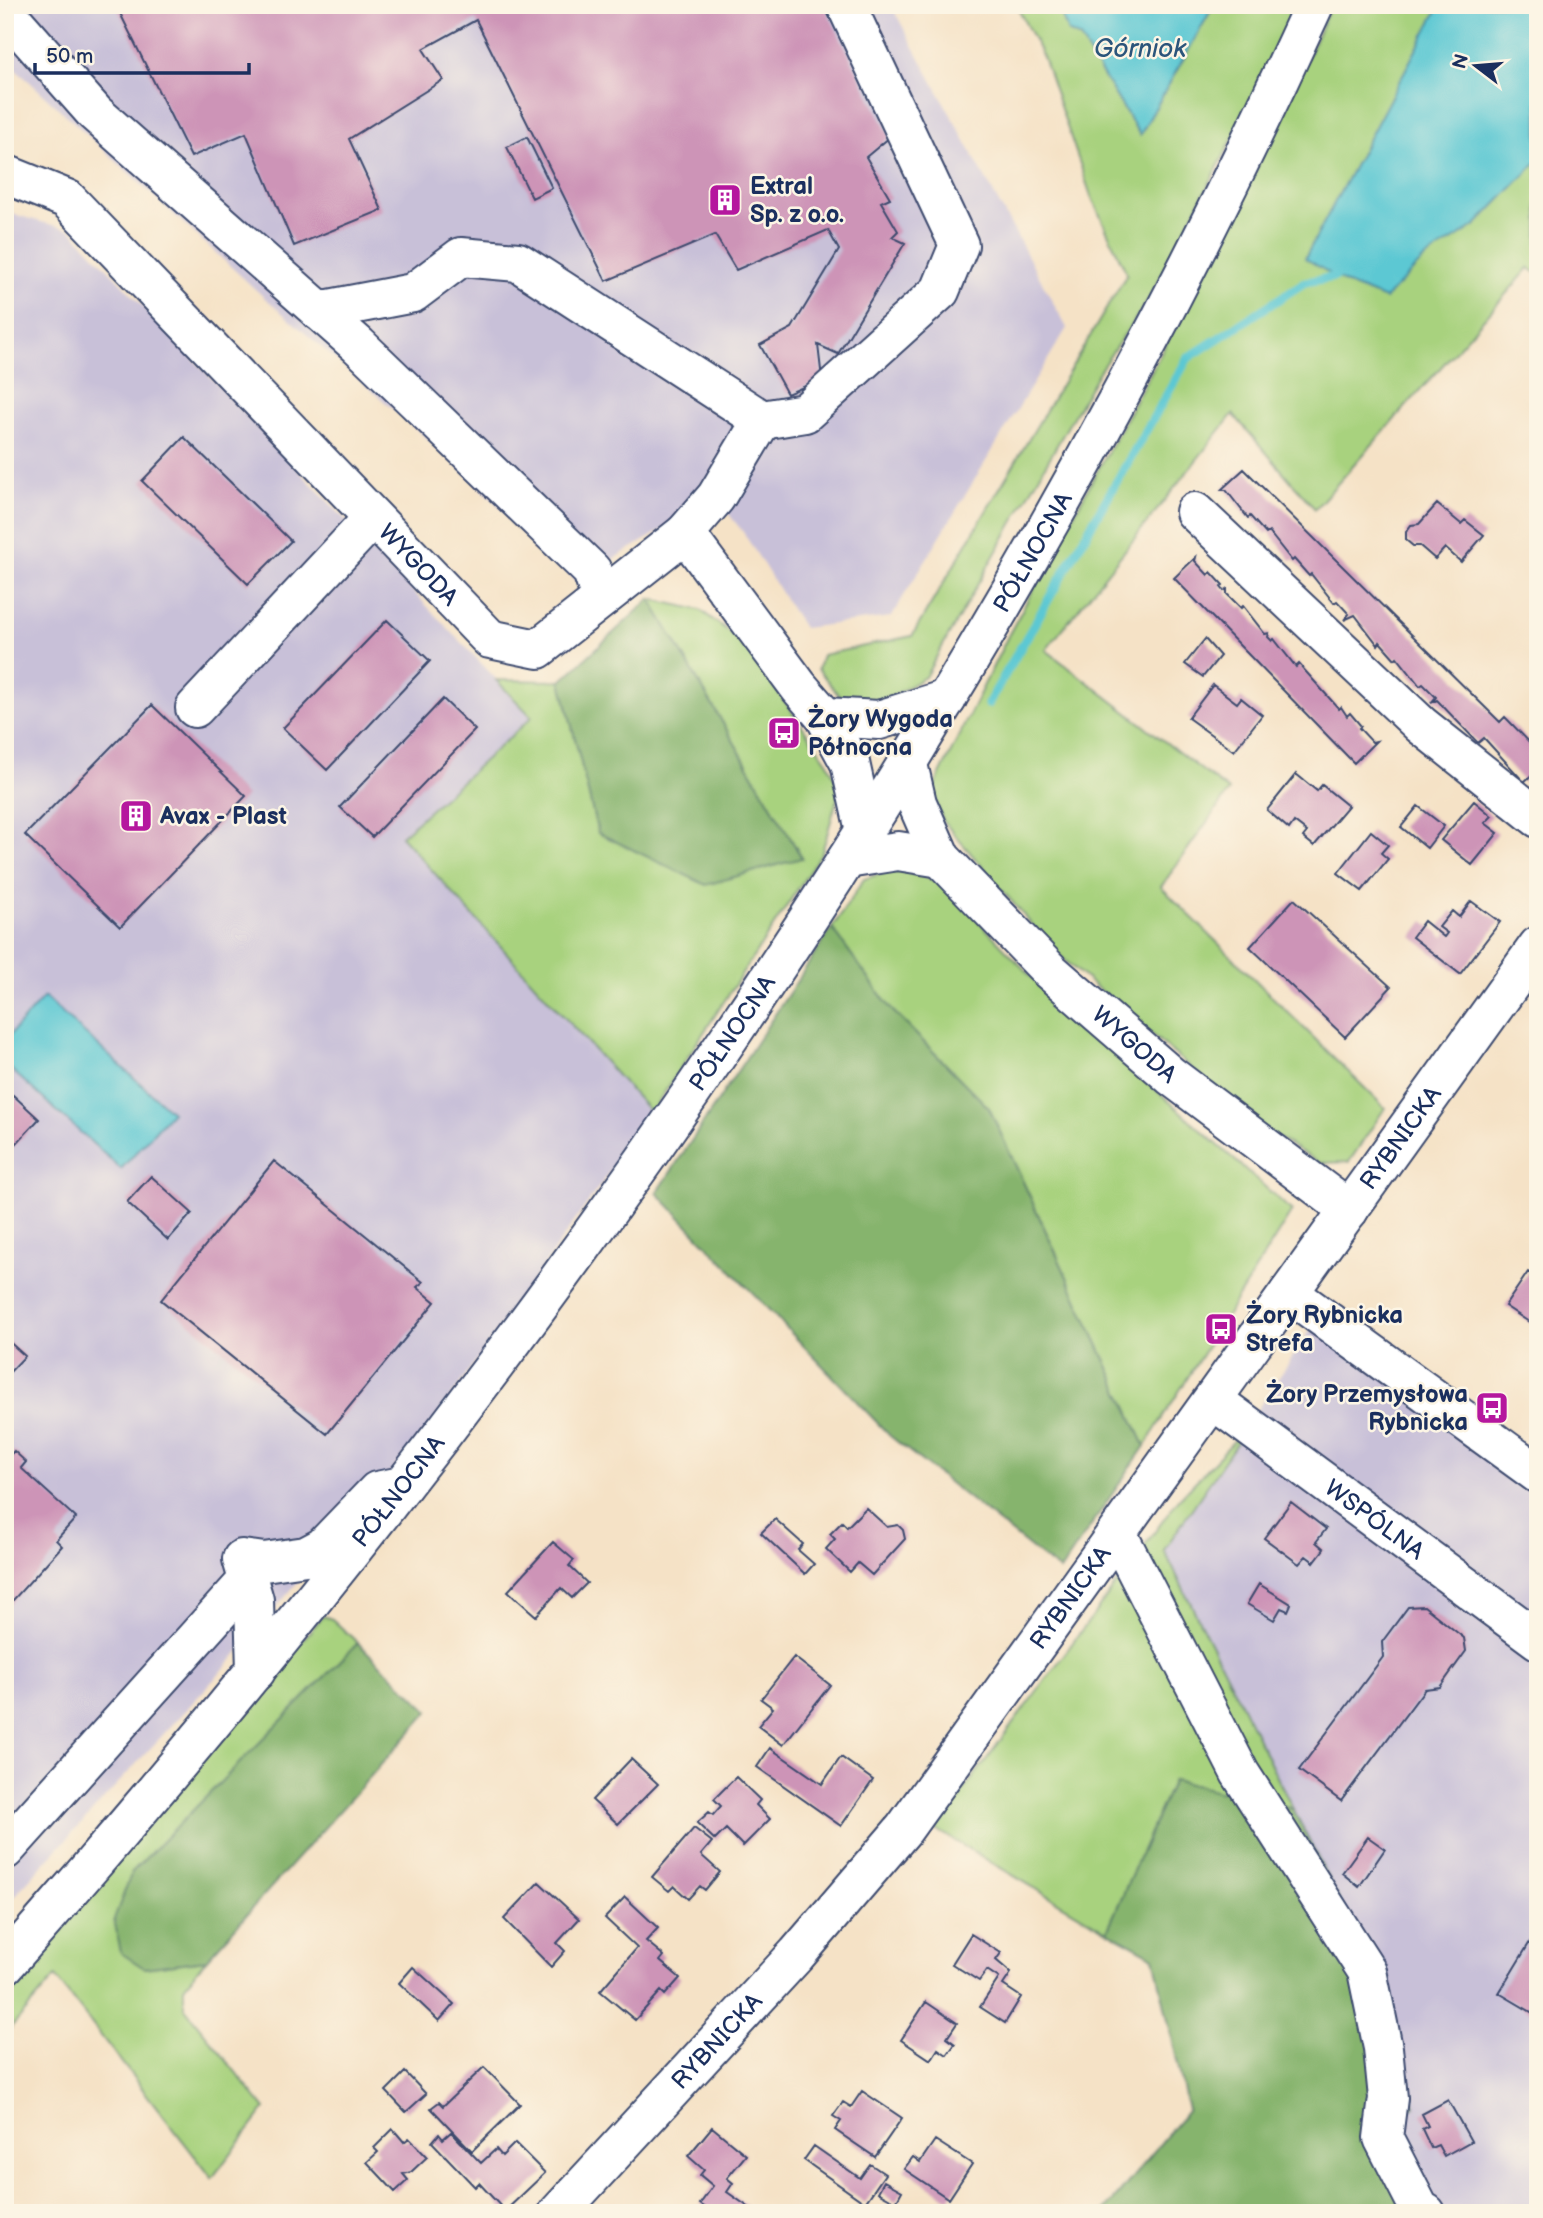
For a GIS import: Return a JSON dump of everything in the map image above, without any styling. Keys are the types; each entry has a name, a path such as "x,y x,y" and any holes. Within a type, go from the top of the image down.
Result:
{"street":[{"path":"319,311 413,293 461,257 518,262 762,420 805,413 940,291 958,245 924,167 846,5"},
{"name":"PÓŁNOCNA","path":"5,1965 256,1671 404,1486 608,1216 696,1089 908,764 1111,412 1220,201 1314,5"},
{"path":"5,11 95,113 319,311 592,571 601,599"},
{"name":"WYGODA","path":"5,174 67,199 489,639 538,649 685,533 716,497 762,420"},
{"path":"1195,512 1421,724 1538,818"},
{"path":"195,708 373,518"},
{"path":"685,533 799,687 825,717 850,763 856,845 941,858"},
{"path":"825,717 879,720 947,699"},
{"name":"WYGODA","path":"908,764 919,810 941,858 1051,971 1161,1068 1349,1210"},
{"name":"RYBNICKA","path":"558,2213 787,1964 904,1829 1118,1535 1538,946"},
{"path":"1289,1293 1538,1474"},
{"name":"WSPÓLNA","path":"1213,1400 1538,1640"},
{"path":"5,1850 245,1569 264,1562 306,1556 323,1548 377,1491 404,1486"},
{"path":"1118,1535 1240,1773 1367,1971 1388,2098 1383,2138 1420,2210 1426,2213"},
{"path":"245,1569 257,1623 256,1671"}],"shaded area":[{"path":"5,5 891,5 1067,328 891,617 803,628 743,532 716,498 576,581 452,460 266,299 5,59"},
{"path":"5,212 71,230 532,717 401,836 651,1113 435,1419 232,1660 5,1906"},
{"path":"1312,1328 1538,1487 1538,2213 1408,2213 1366,2132 1415,2106 1163,1550"}],"green space":[{"path":"1016,5 1058,5 1068,32 1080,38 1140,135 1214,5 1298,5 1278,52 1149,299 1098,373 925,677 882,702 842,699 818,669 822,655 912,636 1127,274 1091,196 1043,57"},
{"path":"1331,5 1538,5 1538,274 1529,268 1315,509 1233,414 1046,650 1229,791 1161,887 1385,1108 1349,1162 1320,1163 1260,1127 1055,952 943,821 931,793 1008,636 1231,224"},
{"path":"650,599 700,610 744,643 828,763 840,789 822,852 651,1113 401,836 532,717 496,680 561,681 598,833 802,858"},
{"path":"650,599 802,858 706,885 598,833 561,681"},
{"path":"897,868 943,883 1042,988 1292,1211 1145,1446 989,1108 891,1009 832,928 864,879"},
{"path":"832,928 891,1009 989,1108 1145,1446 1060,1571 890,1436 657,1193"},
{"path":"1248,1426 1164,1550 1293,1809 1173,1780 1107,1931 935,1829 1179,1499"},
{"path":"323,1616 332,1619 358,1643 132,1872 144,1968 206,1960 184,1987 184,2007 265,2109 212,2178 55,1977 5,2035 5,1988"},
{"path":"358,1643 429,1711 206,1960 144,1968 121,1953 114,1919 132,1872"},
{"path":"1173,1780 1293,1809 1351,1924 1415,2106 1367,2132 1408,2213 1103,2213 1188,2110 1154,1957 1107,1931"}],"water":[{"name":"Górniok","path":"1058,5 1214,5 1140,135 1080,38 1068,32"},
{"path":"1440,5 1538,5 1538,161 1476,225 1424,259 1385,299 1347,284 1305,258"},
{"path":"44,997 172,1112 121,1169 5,1064 5,1040"}],"building":[{"name":"Extral Sp. z o.o.","path":"116,5 824,5 890,137 866,157 890,198 881,202 898,231 892,237 905,243 838,354 818,345 822,379 787,394 760,345 792,328 839,250 828,230 736,270 715,235 606,281 476,20 423,49 443,80 349,139 382,210 294,246 246,133 191,157"},
{"path":"527,137 552,188 532,198 507,147"},
{"path":"184,437 291,541 248,584 142,481"},
{"path":"1244,469 1500,722 1505,717 1538,751 1538,769 1524,782 1484,738 1478,743 1437,700 1431,703 1436,697 1423,684 1420,686 1397,657 1395,659 1380,642 1378,645 1355,615 1344,620 1349,614 1337,601 1334,603 1311,574 1309,576 1294,559 1292,561 1269,532 1266,534 1250,516 1248,518 1226,490 1221,490"},
{"path":"1437,504 1461,524 1465,520 1484,535 1461,562 1445,548 1435,559 1420,546 1413,546 1406,540 1406,532 1411,525 1419,524"},
{"path":"1196,557 1195,561 1208,575 1211,572 1223,585 1221,587 1224,591 1227,589 1227,594 1241,608 1243,606 1265,634 1269,633 1268,637 1272,641 1274,639 1296,667 1299,664 1339,709 1341,707 1347,716 1350,713 1372,742 1376,741 1354,763 1174,578"},
{"path":"387,620 430,661 327,770 283,728"},
{"path":"1205,639 1220,656 1203,677 1185,664"},
{"path":"1213,685 1237,703 1241,698 1262,715 1234,751 1188,718"},
{"path":"443,699 475,730 372,837 340,807"},
{"name":"Avax - Plast","path":"152,705 246,796 120,927 25,835"},
{"path":"1296,774 1317,791 1322,785 1348,806 1314,846 1303,837 1307,832 1294,822 1289,829 1267,810"},
{"path":"1474,801 1492,816 1485,823 1498,833 1472,865 1441,840"},
{"path":"1418,806 1444,826 1427,848 1401,827"},
{"path":"1371,831 1388,845 1381,853 1388,859 1362,891 1338,873"},
{"path":"1294,899 1391,987 1345,1037 1250,947"},
{"path":"1471,901 1500,922 1460,974 1412,937 1424,921 1444,937 1447,933 1439,927 1452,911 1459,917"},
{"path":"13,1095 39,1119 5,1156 5,1104"},
{"path":"274,1161 423,1282 417,1287 435,1302 327,1434 161,1300"},
{"path":"151,1176 192,1213 168,1240 127,1202"},
{"path":"1528,1272 1538,1278 1538,1328 1505,1306"},
{"path":"5,1338 25,1356 5,1377"},
{"path":"14,1451 26,1462 21,1468 76,1518 56,1540 62,1546 5,1609 5,1453 9,1456"},
{"path":"1291,1502 1326,1529 1316,1542 1324,1549 1314,1562 1306,1556 1299,1564 1264,1538"},
{"path":"866,1508 887,1527 898,1525 903,1530 905,1539 872,1575 858,1563 850,1572 826,1549 835,1539 830,1534 842,1522 847,1527"},
{"path":"775,1519 803,1544 798,1550 814,1564 805,1574 761,1533"},
{"path":"553,1542 574,1560 569,1566 587,1583 572,1598 561,1588 536,1616 508,1591"},
{"path":"1259,1584 1291,1604 1288,1611 1281,1608 1274,1620 1247,1604"},
{"path":"1424,1606 1464,1638 1466,1651 1440,1687 1425,1689 1341,1801 1299,1770 1383,1657 1382,1642 1408,1607"},
{"path":"794,1657 830,1685 783,1745 758,1726 773,1708 761,1699"},
{"path":"770,1748 822,1784 841,1757 873,1780 841,1826 757,1767"},
{"path":"631,1759 658,1784 618,1824 592,1800"},
{"path":"736,1777 760,1800 756,1805 770,1819 743,1846 726,1829 715,1840 697,1823 709,1812 713,1815 721,1806 714,1799"},
{"path":"694,1828 712,1842 701,1855 720,1872 705,1890 700,1886 688,1899 674,1886 669,1891 652,1877"},
{"path":"1368,1837 1385,1849 1359,1887 1342,1873"},
{"path":"539,1882 579,1919 557,1943 565,1951 551,1967 504,1919"},
{"path":"625,1897 658,1928 646,1941 664,1956 660,1961 680,1978 665,1995 661,1991 635,2020 600,1991 637,1948 605,1918"},
{"path":"971,1934 1001,1953 996,1960 1011,1973 1003,1985 1021,1997 1005,2023 980,2007 999,1978 987,1970 979,1981 952,1964"},
{"path":"1533,1937 1538,1940 1538,2016 1499,1993"},
{"path":"413,1967 454,2004 439,2021 399,1983"},
{"path":"926,2002 957,2023 947,2038 955,2044 947,2055 938,2049 931,2060 901,2040"},
{"path":"484,2067 520,2104 472,2151 431,2108 439,2102 443,2106"},
{"path":"405,2072 426,2094 406,2112 386,2091"},
{"path":"862,2091 902,2118 875,2157 835,2130 841,2121 833,2116 843,2102 851,2107"},
{"path":"1448,2100 1471,2141 1444,2156 1438,2145 1431,2148 1422,2129 1428,2126 1422,2114"},
{"path":"712,2127 746,2155 727,2178 733,2183 727,2192 757,2213 713,2213 700,2204 713,2186 700,2175 704,2170 688,2156"},
{"path":"393,2129 404,2142 409,2138 427,2157 411,2172 403,2174 408,2180 395,2192 367,2162 378,2152 374,2148"},
{"path":"451,2132 481,2163 496,2149 502,2156 515,2143 545,2173 505,2211 479,2183 475,2187 432,2142 439,2134 443,2139"},
{"path":"935,2140 972,2164 949,2199 904,2169 913,2157 920,2162"},
{"path":"814,2146 860,2178 870,2164 885,2174 865,2203 804,2160"},
{"path":"884,2181 902,2191 896,2202 878,2192"}],"waterway":[{"path":"988,704 1188,358 1305,282 1335,277"}],"place":[{"name":"Extral Sp. z o.o.","path":"725,200"},
{"name":"Żory Wygoda Północna","path":"784,733"},
{"name":"Avax - Plast","path":"136,816"},
{"name":"Żory Rybnicka Strefa","path":"1221,1329"},
{"name":"Żory Przemysłowa Rybnicka","path":"1492,1408"}]}
